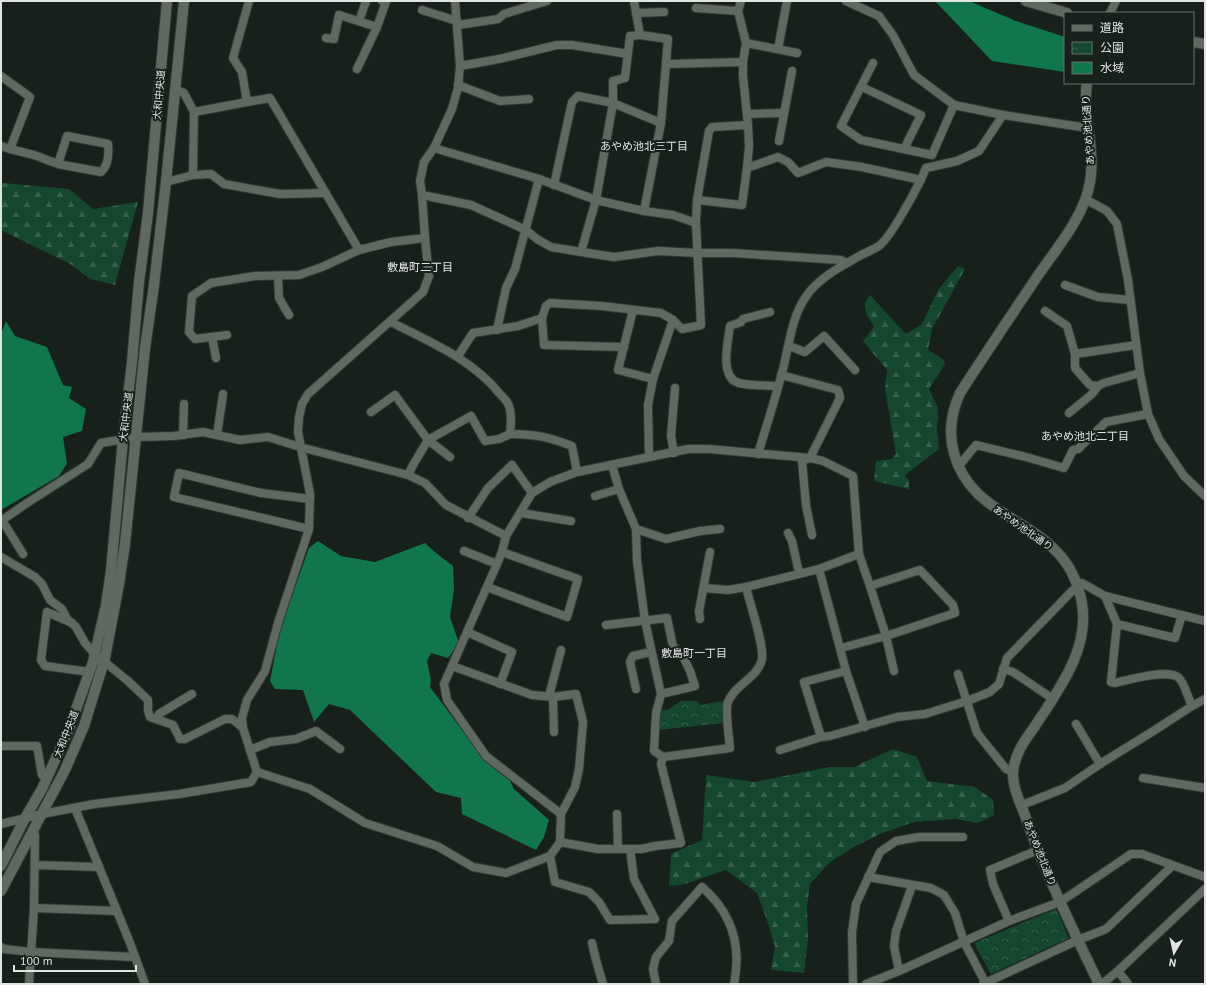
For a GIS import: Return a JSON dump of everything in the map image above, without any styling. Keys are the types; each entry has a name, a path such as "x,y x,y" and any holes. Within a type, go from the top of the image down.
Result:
{"street":[{"name":"大和中央道","path":"1,866 47,778 69,729 90,672 106,605 111,570 139,282 148,213 167,1"},
{"name":"大和中央道","path":"1,892 65,770 84,726 104,661 125,544 176,90 184,1"},
{"path":"247,102 242,72 233,58 249,1"},
{"path":"359,21 366,1"},
{"path":"357,69 377,27 386,2 382,1"},
{"path":"1,824 94,804 179,794 251,782 257,772 243,728 242,718 247,700 265,671 278,623 309,529 310,499 298,432 302,404 308,394 391,322 423,292 427,285 429,276 420,181 424,162 434,148 452,109 458,85 460,66 455,1"},
{"path":"422,10 457,23 498,19 504,14 548,1"},
{"path":"634,1 640,35"},
{"path":"697,200 742,205 749,146 743,76 743,62 746,43 738,11 741,1"},
{"path":"778,49 787,1"},
{"path":"846,1 879,16 893,36 914,75 954,105 1003,115 1088,128"},
{"path":"1026,1 1064,12"},
{"path":"1110,12 1116,1"},
{"path":"696,8 738,11"},
{"path":"636,13 664,12"},
{"path":"326,38 334,39 340,16 377,27"},
{"path":"581,252 596,200 613,103 613,81 625,78 630,36 640,35 668,39 661,123 644,211"},
{"path":"1194,42 1205,44"},
{"path":"746,43 796,53"},
{"path":"460,66 499,59 557,45 572,45 628,54"},
{"path":"667,64 743,62"},
{"path":"874,63 841,126 861,140 932,155 954,105"},
{"path":"779,141 792,71"},
{"path":"1,76 30,97 10,149"},
{"name":"あやめ池北通り","path":"1087,84 1085,93 1086,114 1092,167 1090,184 1085,199 1066,235 960,393 955,404 951,434 952,445 958,467 966,481 976,492 991,504 1042,538 1058,553 1072,574 1078,587 1083,610 1081,638 1078,652 1053,699 1018,750 1013,772 1015,785 1038,850 1098,984"},
{"path":"458,85 500,102 529,99"},
{"path":"862,87 921,115 904,149"},
{"path":"176,90 184,93 194,112 193,175"},
{"path":"554,185 572,102 578,96 613,103 661,123"},
{"path":"194,112 270,98 359,250"},
{"path":"747,114 784,113"},
{"path":"758,454 777,386 782,375 794,321 807,295 819,281 847,263 880,245 892,231 921,180 926,168 957,161 979,151 1003,115"},
{"path":"624,347 544,345 542,318 546,306 550,302 661,313 673,320 682,329 701,325 696,223 697,200 709,131 712,127 748,125"},
{"path":"1,146 34,155 58,164 101,172 105,168 109,152 108,144 67,136 58,164"},
{"path":"434,148 539,179 596,200 644,211 673,215 696,223"},
{"path":"747,168 778,157 788,162 798,173 826,162 862,167 921,180"},
{"path":"166,182 193,175 211,174 224,184 280,194 326,193"},
{"path":"497,330 506,288 515,269 539,179"},
{"path":"422,195 472,205 526,230 537,239 551,247 581,252 614,257 658,251 733,253 841,260 847,263"},
{"path":"1085,199 1107,211 1117,224 1128,280 1140,373 1148,414 1159,439 1184,476 1205,496"},
{"path":"227,335 195,339 189,332 192,296 211,284 255,276 299,275 322,267 359,250 391,242 425,238"},
{"path":"278,276 279,298 289,315"},
{"path":"1065,285 1098,297 1130,300"},
{"path":"633,310 618,370 653,379"},
{"path":"1044,311 1067,326 1075,354 1074,368 1090,385 1098,386"},
{"path":"770,312 743,319 741,322 730,326 726,368 730,378 738,383 777,386"},
{"path":"458,356 473,333 518,326 542,318"},
{"path":"649,456 648,405 653,379 673,320"},
{"path":"391,322 458,356 479,372 497,389 509,404 511,418 510,434"},
{"path":"789,346 805,352 824,336 854,370"},
{"path":"212,337 216,358"},
{"path":"1075,354 1136,345"},
{"path":"1069,413 1104,382 1140,373"},
{"path":"782,375 838,390 840,398 810,458 802,461 806,505 812,535"},
{"path":"674,453 671,436 675,388"},
{"path":"217,435 223,394"},
{"path":"371,412 395,395 428,440 450,457"},
{"path":"183,434 184,404"},
{"path":"958,467 976,445 1026,456 1064,468 1073,450 1078,449 1106,422 1148,414"},
{"path":"408,474 428,440 472,416 485,441 499,439 510,434 531,434 550,438 572,446 577,472"},
{"path":"23,554 2,521 27,502 88,464 100,442 136,437 204,432 240,440 268,437 300,447 408,474 426,483 446,506 506,536"},
{"path":"561,814 486,756 447,700 444,684 487,588 502,552 506,536 532,493 550,482 577,472 688,449 709,449 810,458 823,461 853,476 859,554 886,636 894,671"},
{"path":"468,518 488,488 512,465 532,493"},
{"path":"612,465 619,489 636,529 637,561 645,621 661,694 656,713 654,751 663,757 730,748 727,704 731,695 754,674 762,660 760,642 746,587"},
{"path":"309,529 174,497 179,473 261,493 310,499"},
{"path":"595,496 619,489"},
{"path":"521,513 571,521"},
{"path":"636,529 666,539 700,530 720,529"},
{"path":"788,533 792,541 799,574"},
{"path":"464,551 497,564"},
{"path":"487,588 566,616 578,578 502,552"},
{"path":"700,620 699,611 710,552"},
{"path":"704,588 728,590 746,587 799,574 859,554"},
{"path":"1,557 35,577 42,584 50,600 62,609 67,619 74,624 84,643 148,700 150,717 173,725 180,739 185,739 225,719 232,719 243,728"},
{"path":"819,568 846,671 865,727"},
{"path":"841,648 886,636 955,613 953,605 920,570 870,586"},
{"path":"780,750 821,737 865,727 897,717 925,714 990,692 998,684 1007,658 1072,591 1082,583 1105,596 1205,621"},
{"path":"1105,596 1117,624 1111,682 1115,683 1159,674 1175,675 1180,679 1192,706"},
{"path":"74,624 47,612 41,660 45,666 90,672"},
{"path":"1117,624 1175,638 1182,615"},
{"path":"606,626 667,618 673,646 683,656 695,686 661,694"},
{"path":"467,632 512,652 500,684"},
{"path":"554,732 551,696 560,650"},
{"path":"636,689 630,662 633,656 651,652"},
{"path":"257,772 310,789 366,823 437,846 473,867 506,873 550,856 560,842 561,814 575,786 579,768 583,722 576,694 551,696 532,695 452,666"},
{"path":"1002,669 1013,672 1053,699"},
{"path":"821,737 804,682 846,671"},
{"path":"958,674 977,734 1006,769 1013,772"},
{"path":"158,719 159,714 192,694"},
{"path":"1022,805 1065,788 1100,764 1205,699"},
{"path":"1076,724 1100,764"},
{"path":"250,750 270,742 296,739 316,731 340,749"},
{"path":"1,746 37,746 42,775 47,778"},
{"path":"560,842 598,849 641,849 682,843 661,764 663,757"},
{"path":"1143,778 1205,788"},
{"path":"75,808 145,984"},
{"path":"617,814 618,848"},
{"path":"29,984 34,908 35,835 33,830"},
{"path":"853,984 852,932 856,904 880,852 896,841 919,837 963,837"},
{"path":"22,852 30,849 35,853"},
{"path":"550,856 555,882 589,892 599,902 610,920 655,919 634,879 630,849"},
{"path":"1009,921 992,884 990,870 1038,850"},
{"path":"866,984 899,971 1009,921 1060,902 1131,854 1142,854 1205,877"},
{"path":"35,865 99,867"},
{"path":"868,877 912,886 931,888 944,895 955,914 964,942 985,984 1078,940 1106,929 1172,866"},
{"path":"899,971 894,946 896,931 912,886"},
{"path":"656,984 653,969 656,957 669,941 672,921 702,887 725,913 730,923 737,947 738,960 734,984"},
{"path":"1102,984 1118,972 1205,888"},
{"path":"34,908 117,911"},
{"path":"592,943 603,984"},
{"path":"1,947 4,949 31,952 134,956"},
{"path":"1118,972 1128,984"}],"green space":[{"path":"1,184 69,189 93,209 138,202 115,285 90,279 72,265 1,230"},
{"path":"958,266 965,269 932,329 928,350 944,360 945,364 929,389 938,408 937,432 939,449 905,475 909,481 909,489 874,481 876,461 892,459 896,454 885,389 887,370 863,341 874,327 866,313 865,303 870,295 906,334 922,324 938,290"},
{"path":"681,701 697,701 700,705 723,701 724,723 658,730 659,711 669,709"},
{"path":"893,749 917,757 927,781 975,787 993,800 994,815 978,823 956,819 914,822 880,834 852,848 829,863 810,884 807,907 808,940 804,973 771,970 775,947 757,893 726,870 685,884 669,886 671,854 702,840 706,775 754,782 829,767 854,767"},
{"path":"1056,909 1069,938 991,974 974,943"}],"water":[{"path":"935,1 969,1 1016,21 1064,37 1064,72 992,61"},
{"path":"6,321 15,336 47,347 63,385 72,387 69,398 86,409 82,431 63,437 67,463 59,476 1,510 1,334"},
{"path":"318,541 341,556 375,562 425,543 453,566 454,589 450,617 459,643 448,658 431,653 427,661 431,680 430,687 480,754 509,779 514,789 549,820 544,837 536,850 462,814 461,798 436,792 350,710 329,704 314,722 303,690 275,689 270,681 280,629 309,548"}],"district":[{"name":"あやめ池北三丁目","path":"644,146"},
{"name":"敷島町二丁目","path":"420,267"},
{"name":"あやめ池北二丁目","path":"1085,436"},
{"name":"敷島町一丁目","path":"694,653"}]}
